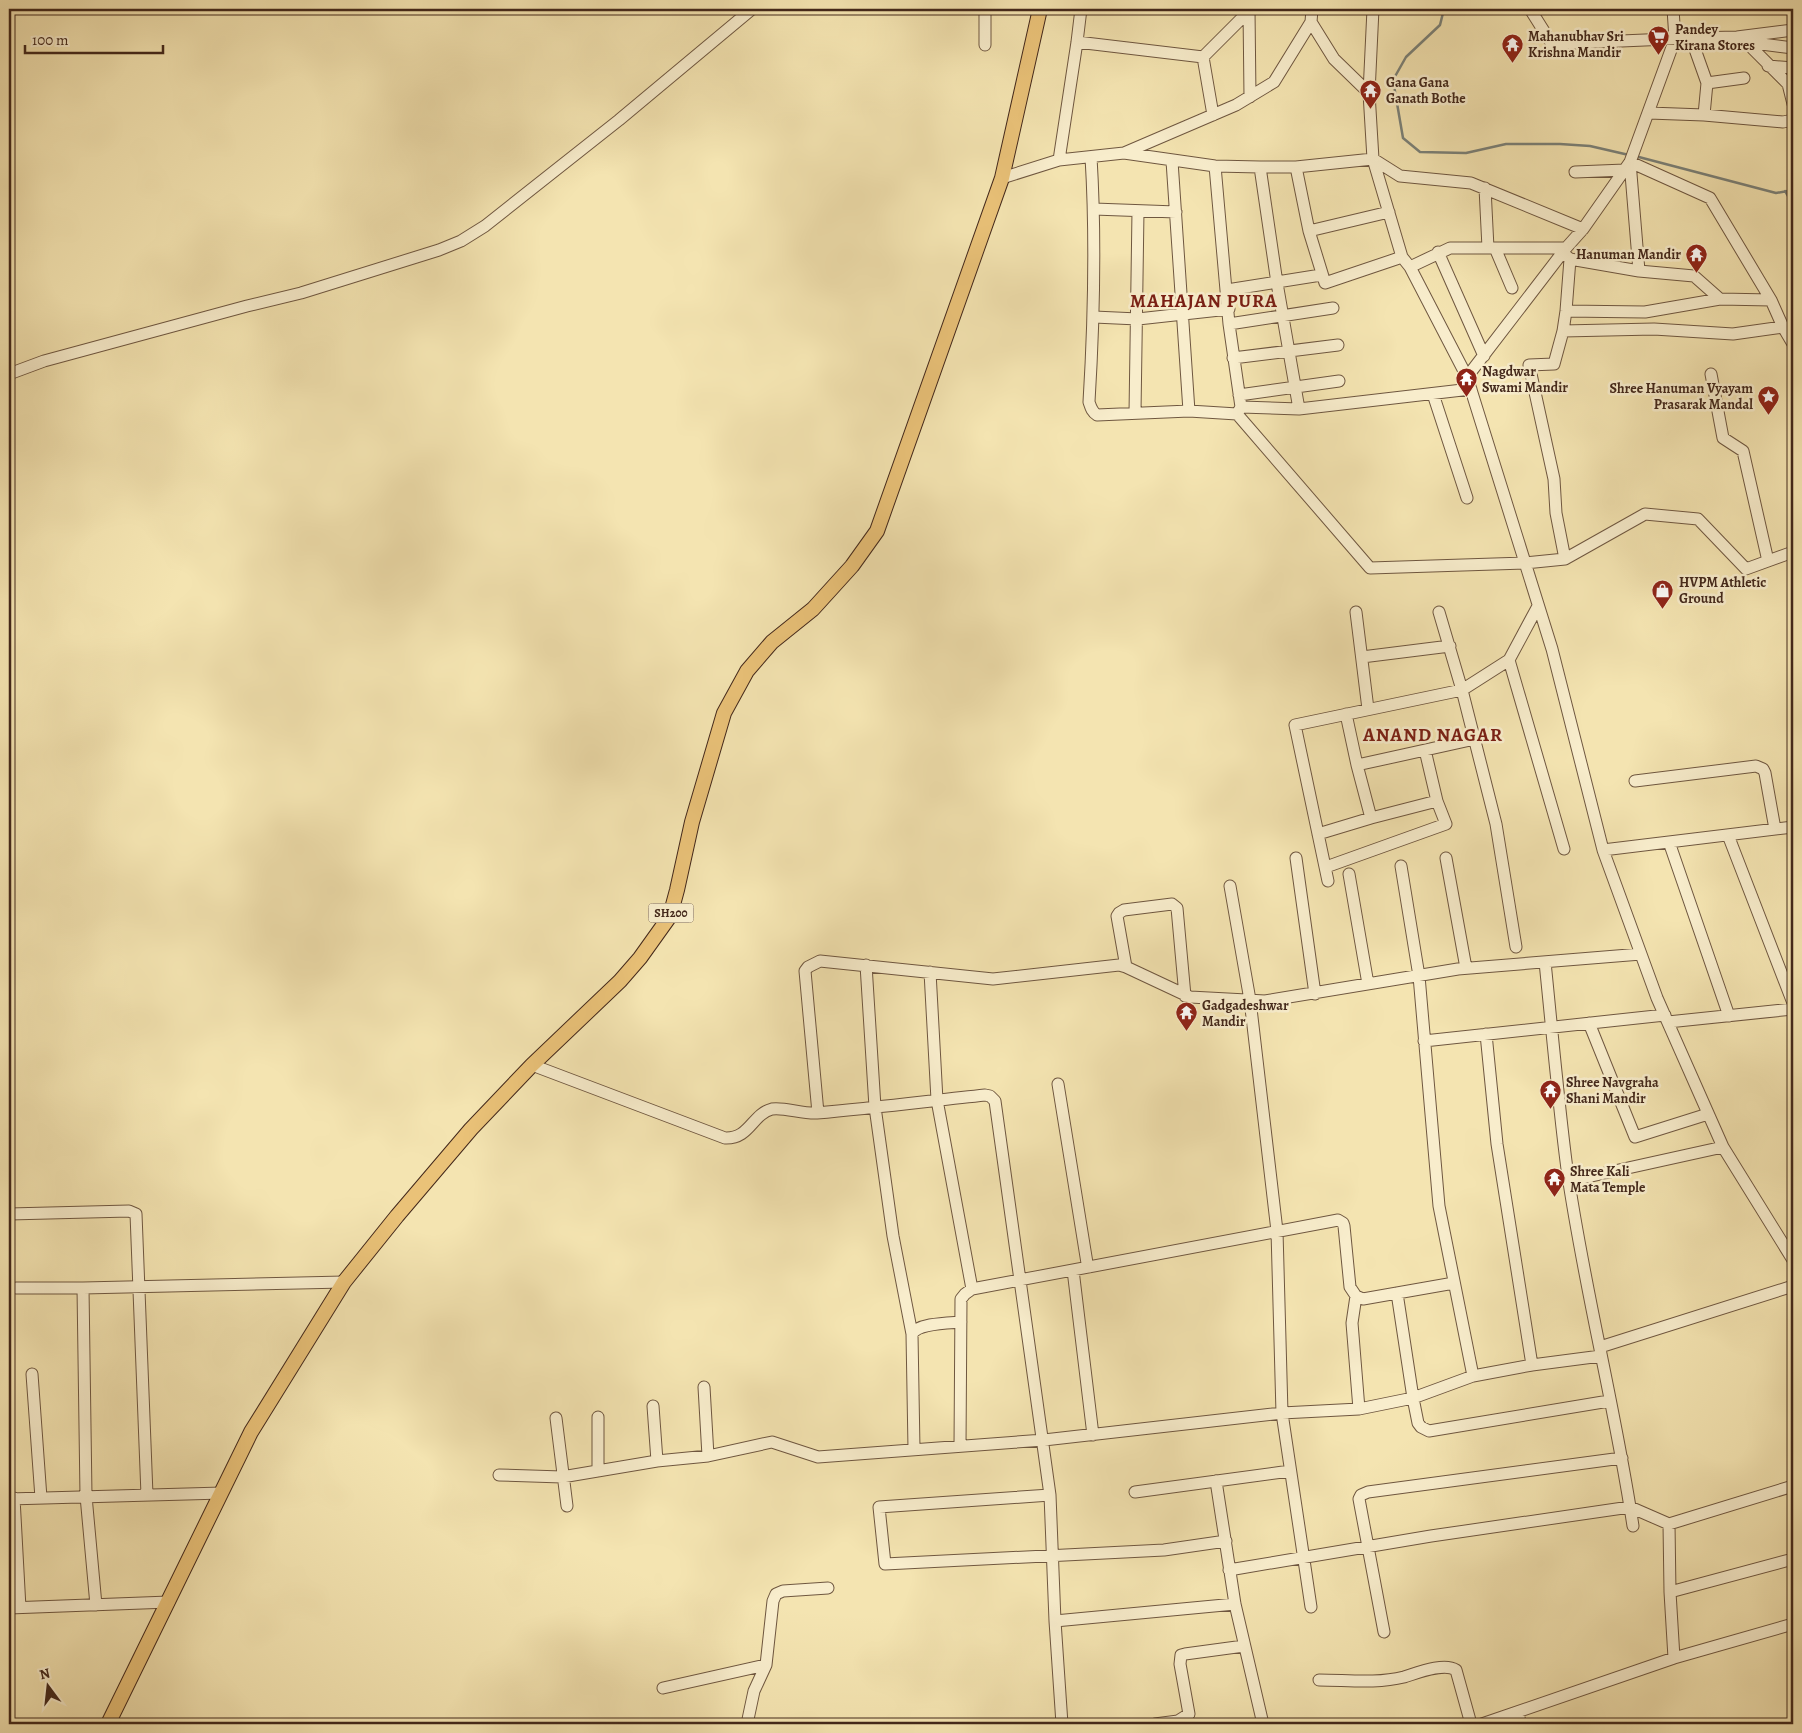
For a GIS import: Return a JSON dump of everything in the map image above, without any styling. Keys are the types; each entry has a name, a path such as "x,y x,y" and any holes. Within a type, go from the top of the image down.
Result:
{"main road":[{"name":"SH200","path":"108,1724 251,1432 344,1282 471,1128 532,1065 620,981 640,958 670,916 678,890 692,822 724,713 747,671 772,642 812,609 852,566 877,531 1002,178 1040,9"}],"street":[{"path":"9,374 44,361 301,293 439,250 461,241 485,226 619,120 752,9"},
{"path":"985,9 985,45"},
{"path":"1059,160 1081,9"},
{"path":"1002,178 1059,160 1124,153 1236,105 1274,82 1311,22 1312,9"},
{"path":"1373,9 1369,93 1373,159 1406,262 1468,377 1552,649 1603,850 1666,1019 1723,1147 1793,1260"},
{"path":"1530,9 1552,44 1691,38 1742,40 1793,48"},
{"path":"1468,377 1566,254 1629,163 1649,113 1674,38 1672,9"},
{"path":"1202,57 1250,10"},
{"path":"1250,10 1250,97"},
{"path":"1311,22 1334,59 1369,93"},
{"path":"1742,40 1793,30"},
{"path":"1691,38 1707,83 1704,115"},
{"path":"1742,40 1788,84 1793,104"},
{"path":"1077,42 1202,57"},
{"path":"1202,57 1213,115"},
{"path":"1768,66 1793,68"},
{"path":"1707,83 1744,78"},
{"path":"1649,113 1704,115 1783,122 1793,120"},
{"path":"1124,153 1216,166 1296,167 1373,159 1400,176 1471,183 1583,229"},
{"path":"1091,157 1094,209 1094,317 1089,402 1097,415 1189,411 1239,405 1296,388 1338,382"},
{"path":"1172,161 1189,411"},
{"path":"1629,163 1639,270"},
{"path":"1575,172 1629,163 1710,198 1771,300 1793,344"},
{"path":"1216,166 1229,324 1239,405 1370,568 1525,563 1565,559 1645,514 1698,518 1746,569 1793,552"},
{"path":"1260,167 1277,283 1299,409"},
{"path":"1296,167 1309,231 1325,283 1406,262 1450,248 1492,248 1566,254 1639,270 1694,276 1720,299"},
{"path":"1485,188 1492,248 1512,288"},
{"path":"1094,209 1176,212"},
{"path":"1134,413 1138,318 1138,211"},
{"path":"1309,231 1389,212"},
{"path":"1438,252 1484,356"},
{"path":"1565,559 1556,513 1554,479 1529,365 1554,364 1566,311 1566,254"},
{"path":"1227,290 1321,275"},
{"path":"1566,311 1645,312 1720,299 1771,300"},
{"path":"1229,324 1333,308"},
{"path":"1094,317 1138,318 1229,309"},
{"path":"1563,331 1654,329 1733,334 1783,326"},
{"path":"1233,358 1338,345"},
{"path":"1711,374 1723,438 1743,451 1768,561"},
{"path":"1239,405 1299,409 1471,389"},
{"path":"1432,394 1467,498"},
{"path":"1328,881 1295,725 1462,690 1509,660 1538,606"},
{"path":"1356,612 1368,709"},
{"path":"1439,612 1462,690 1496,824 1516,947"},
{"path":"1362,656 1450,646"},
{"path":"1509,660 1564,849"},
{"path":"1346,714 1371,818"},
{"path":"1357,765 1475,739"},
{"path":"1326,867 1446,824 1437,801 1425,750"},
{"path":"1635,781 1760,767 1765,773 1775,829"},
{"path":"1318,834 1437,801"},
{"path":"1603,850 1793,827"},
{"path":"1728,835 1793,1003"},
{"path":"1669,842 1729,1016"},
{"path":"1296,858 1315,994"},
{"path":"1446,858 1466,968"},
{"path":"1401,866 1418,976 1439,1206 1473,1376"},
{"path":"1349,874 1368,984"},
{"path":"1230,886 1250,1000 1277,1231 1282,1414 1312,1607"},
{"path":"1126,967 1117,916 1119,913 1124,910 1172,904 1177,908 1185,996"},
{"path":"818,1113 805,971 808,967 820,961 993,979 1119,965 1185,996 1265,1001 1466,968 1641,954"},
{"path":"1546,962 1569,1181 1622,1458 1633,1526"},
{"path":"866,965 875,1107 893,1236 912,1334 914,1449"},
{"path":"930,972 937,1100 972,1289"},
{"path":"1424,1041 1589,1023 1729,1016 1793,1009"},
{"path":"1589,1023 1635,1138 1708,1114"},
{"path":"1486,1034 1497,1144 1532,1365"},
{"path":"532,1065 725,1138 732,1138 744,1133 765,1113 773,1109 818,1113 985,1095 990,1096 995,1101 1044,1440 1050,1496 1055,1621 1062,1724"},
{"path":"1058,1084 1089,1267"},
{"path":"1569,1181 1723,1147"},
{"path":"9,1214 129,1211 136,1214 146,1495"},
{"path":"960,1446 961,1299 972,1289 1338,1220 1342,1221 1344,1226 1350,1287 1356,1296 1363,1298 1454,1283"},
{"path":"1073,1270 1093,1435"},
{"path":"16,1288 344,1282"},
{"path":"499,1475 562,1477 657,1461 708,1456 772,1442 818,1457 1044,1440 1282,1414 1359,1409 1413,1398 1473,1376 1601,1352 1793,1286"},
{"path":"83,1288 86,1496 96,1605"},
{"path":"1397,1293 1413,1398 1418,1423 1421,1427 1429,1430 1610,1401"},
{"path":"1356,1296 1352,1323 1359,1409"},
{"path":"912,1334 915,1330 922,1327 961,1322"},
{"path":"32,1374 41,1498"},
{"path":"704,1387 708,1456"},
{"path":"653,1406 657,1461"},
{"path":"556,1418 567,1506"},
{"path":"598,1418 598,1471"},
{"path":"1384,1632 1359,1499 1361,1495 1368,1492 1622,1458"},
{"path":"1135,1492 1290,1471"},
{"path":"1216,1481 1235,1604 1263,1724"},
{"path":"1229,1570 1431,1536 1630,1507 1669,1524 1793,1486"},
{"path":"168,1602 14,1608 11,1498 222,1492"},
{"path":"1050,1496 879,1507 885,1564 1053,1554 1164,1550 1226,1541"},
{"path":"1669,1524 1670,1592 1674,1658"},
{"path":"1670,1592 1793,1559"},
{"path":"746,1724 754,1691 766,1665 773,1601 776,1594 783,1591 828,1588"},
{"path":"1055,1621 1235,1604"},
{"path":"1482,1724 1674,1658 1793,1624"},
{"path":"1155,1724 1178,1721 1189,1714 1180,1664 1181,1655 1244,1646"},
{"path":"663,1688 766,1665"},
{"path":"1319,1680 1390,1680 1442,1666 1452,1667 1456,1670 1471,1724"},
{"path":"1517,1712 1521,1724"}],"waterway":[{"path":"1444,9 1440,25 1406,57 1393,80 1403,138 1420,152 1466,153 1506,144 1560,144 1590,146 1629,155"},
{"path":"1635,156 1776,193 1793,190"},
{"path":"1785,191 1793,205"}],"place":[{"name":"Pandey Kirana Stores","path":"1659,56"},
{"name":"Mahanubhav Sri Krishna Mandir","path":"1512,63"},
{"name":"Gana Gana Ganath Bothe","path":"1370,109"},
{"name":"Hanuman Mandir","path":"1697,273"},
{"name":"Nagdwar Swami Mandir","path":"1466,398"},
{"name":"Shree Hanuman Vyayam Prasarak Mandal","path":"1769,415"},
{"name":"HVPM Athletic Ground","path":"1663,609"},
{"name":"Gadgadeshwar Mandir","path":"1186,1032"},
{"name":"Shree Navgraha Shani Mandir","path":"1550,1109"},
{"name":"Shree Kali Mata Temple","path":"1554,1198"}],"district":[{"name":"MAHAJAN PURA","path":"1204,300"},
{"name":"ANAND NAGAR","path":"1433,734"}]}
